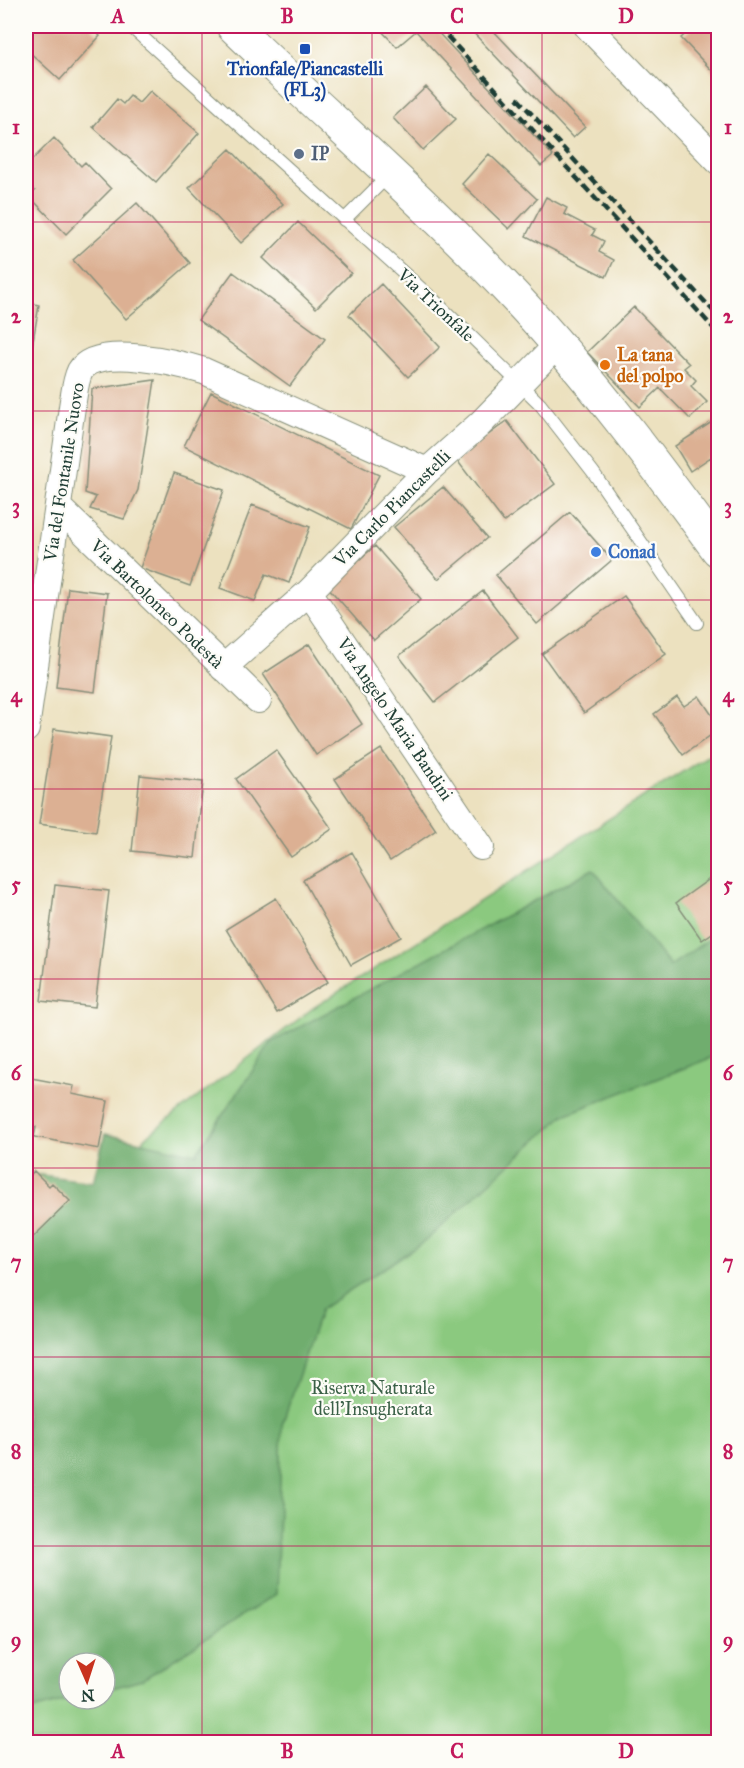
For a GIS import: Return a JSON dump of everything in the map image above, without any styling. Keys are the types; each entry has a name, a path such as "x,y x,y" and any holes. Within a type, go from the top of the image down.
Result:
{"main road":[{"path":"233,26 444,224 558,344 718,550"}],"street":[{"path":"588,26 718,160"},
{"name":"Via Carlo Piancastelli","path":"223,668 309,592 427,471 520,385 558,344"},
{"name":"Via del Fontanile Nuovo","path":"26,729 33,621 58,507 80,372 95,360 104,358 150,359 204,371 427,471"},
{"name":"Via Bartolomeo Podestà","path":"58,507 258,700"},
{"name":"Via Angelo Maria Bandini","path":"309,592 481,847"}],"lane":[{"name":"Via Trionfale","path":"130,26 436,302 540,404 578,452 697,623"},
{"path":"344,220 390,173"}],"green space":[{"name":"Riserva Naturale dell'Insugherata","path":"718,749 718,1742 26,1742 26,1248 151,1133 313,1008"},
{"path":"593,869 670,966 718,933 718,1055 564,1115 424,1242 321,1309 282,1425 276,1594 142,1680 117,1687 117,1651 57,1651 57,1703 26,1712 26,1173 93,1182 105,1134 196,1154 272,1042"}],"building":[{"path":"26,26 89,26 100,36 60,80 26,49"},
{"path":"377,26 432,26 553,156 541,166 416,31 397,47"},
{"path":"467,26 489,26 585,127 573,138"},
{"path":"694,26 718,26 718,77 681,38"},
{"path":"426,87 456,119 423,150 393,118"},
{"path":"150,91 199,133 156,182 93,127 117,99 123,104 130,96 139,103"},
{"path":"54,138 81,166 85,162 111,189 66,234 29,196 35,191 26,182 26,166"},
{"path":"230,149 283,204 241,243 189,188"},
{"path":"489,154 537,199 509,229 462,184"},
{"path":"546,197 567,208 564,214 595,230 592,235 604,241 599,252 614,260 606,277 526,236"},
{"path":"137,203 190,263 126,319 73,260"},
{"path":"298,222 351,273 316,308 263,258"},
{"path":"233,272 325,339 290,386 198,320"},
{"path":"381,284 440,347 408,377 349,315"},
{"path":"26,302 39,305 27,377 26,377"},
{"path":"634,307 689,364 684,368 696,380 691,386 707,402 690,419 660,388 640,407 587,352"},
{"path":"155,380 138,490 124,519 90,509 96,497 85,493 92,389"},
{"path":"211,392 379,475 351,529 184,446"},
{"path":"718,418 718,469 711,457 690,471 675,446"},
{"path":"507,421 555,484 504,522 456,459"},
{"path":"174,473 224,490 190,586 140,568"},
{"path":"443,487 487,538 438,579 394,527"},
{"path":"252,505 310,527 289,583 266,574 255,601 220,588"},
{"path":"570,512 612,560 537,624 496,575"},
{"path":"375,546 421,599 374,640 328,587"},
{"path":"68,588 107,593 95,692 56,687"},
{"path":"483,591 518,637 435,702 399,656"},
{"path":"624,596 666,654 584,713 542,654"},
{"path":"309,644 362,724 316,755 263,674"},
{"path":"699,696 718,724 718,730 683,755 654,714 677,697 684,706"},
{"path":"54,729 111,737 96,832 39,824"},
{"path":"381,749 436,830 390,861 335,779"},
{"path":"276,750 332,829 291,857 236,779"},
{"path":"140,775 203,782 195,858 132,851"},
{"path":"352,852 401,937 351,965 303,880"},
{"path":"718,873 718,929 702,940 676,903"},
{"path":"55,885 109,891 95,1007 41,1001"},
{"path":"276,898 328,982 277,1013 226,929"},
{"path":"26,1077 74,1086 72,1094 108,1101 99,1149 34,1137 36,1127 26,1125"},
{"path":"34,1171 49,1186 52,1183 70,1201 26,1244 26,1179"}],"railway":[{"path":"438,26 718,333"},
{"path":"517,98 718,316"}],"place":[{"name":"Trionfale/Piancastelli (FL3)","path":"305,49"},
{"name":"IP","path":"299,154"},
{"name":"La tana del polpo","path":"605,365"},
{"name":"Conad","path":"596,552"}]}
